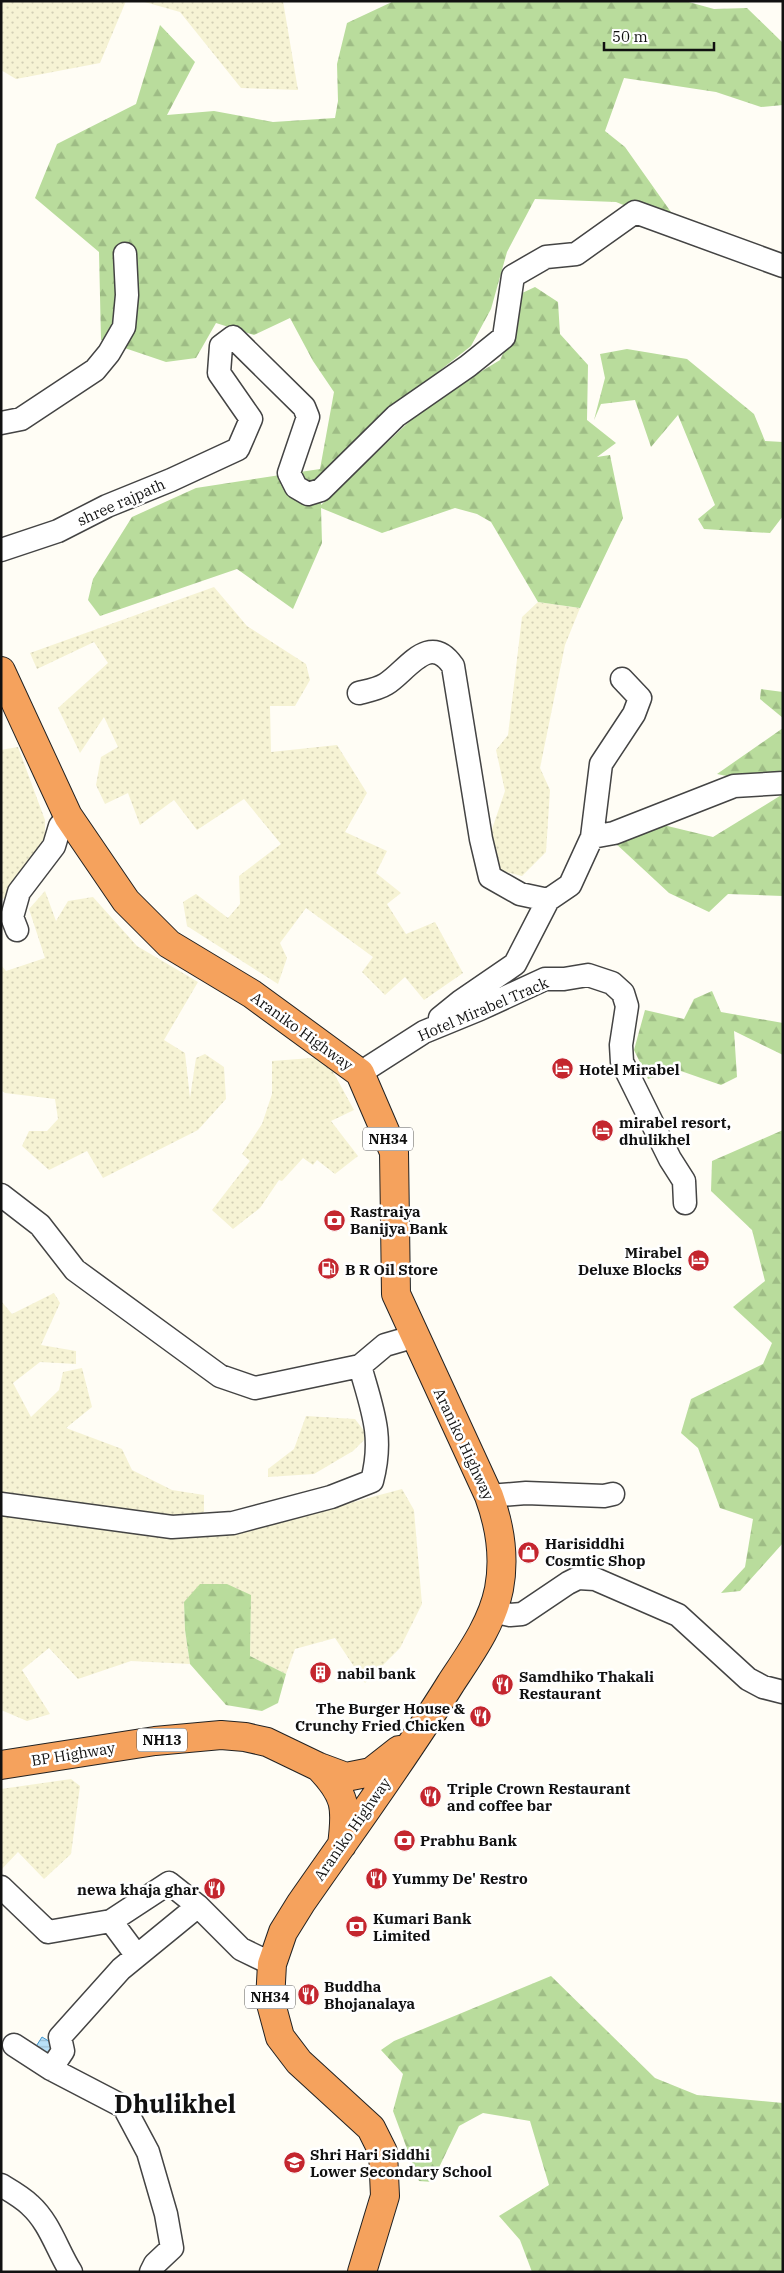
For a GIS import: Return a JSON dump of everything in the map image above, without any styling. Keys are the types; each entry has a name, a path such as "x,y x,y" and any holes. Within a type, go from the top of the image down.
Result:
{"highway":[{"name":"Araniko Highway","path":"1,671 68,816 126,901 169,944 252,994 360,1072 394,1152 396,1294 489,1496 500,1530 499,1589 485,1628 427,1723 283,1932 272,1964 270,2000 280,2037 300,2062 371,2128 383,2152 385,2196 362,2272"},
{"name":"BP Highway","path":"1,1765 156,1741 221,1735 267,1742 319,1767 346,1777 371,1772 397,1752 427,1723"},
{"name":"BP Highway","path":"319,1767 336,1784 342,1798 346,1816 342,1845"}],"street":[{"name":"shree rajpath","path":"1,550 58,531 107,506 171,480 238,449 251,419 219,373 221,346 233,337 304,407 308,417 289,473 296,487 308,494 321,490 396,416 468,366 504,337 513,276 546,257 576,254 635,212 783,266"},
{"path":"1,423 21,419 95,370 109,353 124,326 126,295 125,254"},
{"path":"359,694 385,684 416,656 433,652 446,656 453,666 481,838 490,877 520,894 548,900"},
{"path":"424,1032 461,1001 514,964 548,900 570,885 592,837 601,764 634,714 640,698 622,679"},
{"path":"592,837 614,833 734,786 783,783"},
{"path":"17,930 12,917 19,892 54,846 60,826 68,816"},
{"name":"Hotel Mirabel Track","path":"360,1072 424,1032 545,979 564,979 588,975 612,983 623,993 627,1006 621,1045 622,1062 670,1159 684,1181 685,1203"},
{"path":"1,1195 40,1225 75,1270 220,1376 255,1388 360,1366 386,1345 416,1336"},
{"path":"1,1504 172,1528 233,1523 347,1491 372,1481 377,1462 378,1431 360,1366"},
{"path":"489,1496 526,1493 604,1496 612,1494"},
{"path":"492,1611 510,1615 522,1614 578,1578 595,1579 678,1615 748,1679 764,1687 783,1692"},
{"path":"1,1887 48,1932 112,1921 169,1883 198,1906 241,1950 272,1964"},
{"path":"51,2069 63,2051 60,2037 121,1969 198,1906"},
{"path":"112,1921 137,1956"},
{"path":"14,2045 51,2069 124,2107 148,2152 166,2214 172,2248 155,2264 151,2272"},
{"path":"1,2185 35,2210 54,2238 70,2272"}],"shaded area":[{"path":"1,1 126,1 100,63 16,79 1,70"},
{"path":"141,1 283,1 298,90 241,88 180,12"},
{"path":"214,587 247,626 306,664 310,680 295,706 270,706 271,752 337,745 367,793 345,832 387,851 376,873 401,893 387,904 406,934 435,922 463,973 424,1000 405,977 385,995 362,972 373,957 306,908 280,943 287,958 278,984 187,926 183,902 196,894 228,918 240,904 239,876 281,844 244,799 197,830 174,800 140,825 128,793 105,804 96,785 101,757 118,747 104,717 80,753 58,708 108,663 94,642 37,669 30,653"},
{"path":"538,602 580,608 565,645 540,768 550,790 546,852 522,876 494,869 490,835 505,791 496,750 508,735 522,617"},
{"path":"18,747 45,820 45,843 10,895 1,900 1,750"},
{"path":"45,891 56,921 68,901 93,897 137,946 198,982 164,1040 185,1053 190,1098 196,1058 205,1054 224,1067 226,1099 198,1130 103,1178 87,1151 49,1170 22,1146 29,1131 47,1131 58,1119 55,1099 5,1093 1,1090 1,965 6,971 45,958 29,909"},
{"path":"325,1057 354,1110 331,1121 358,1156 335,1174 317,1160 313,1165 303,1158 282,1181 279,1180 260,1208 233,1229 212,1210 250,1161 242,1154 262,1124 272,1094 272,1061"},
{"path":"54,1293 60,1303 41,1345 76,1351 76,1364 40,1362 13,1383 31,1417 59,1390 63,1372 82,1368 92,1407 66,1428 122,1449 132,1470 172,1490 204,1495 204,1512 169,1522 234,1534 402,1489 414,1510 422,1604 400,1648 365,1683 335,1638 295,1649 286,1674 250,1656 251,1595 184,1602 185,1630 190,1664 131,1661 78,1679 49,1648 22,1670 50,1714 27,1721 1,1710 1,1301 12,1314"},
{"path":"306,1416 355,1419 368,1436 353,1451 314,1474 268,1477 268,1469 294,1449"},
{"path":"71,1779 80,1786 71,1854 44,1879 18,1852 1,1870 1,1789"}],"green space":[{"path":"394,1 685,1 714,9 747,8 783,43 783,105 761,107 716,92 624,78 605,131 625,147 683,229 616,202 535,199 507,252 491,309 471,346 391,409 321,491 321,505 468,366 477,374 500,360 512,335 520,294 535,287 558,302 560,334 588,365 587,420 616,443 597,457 610,455 623,518 580,608 538,602 491,522 477,514 455,508 382,533 321,508 322,543 293,609 237,569 100,616 88,600 93,579 132,517 196,488 320,469 334,392 313,361 290,318 254,335 216,323 196,358 166,362 101,340 99,252 35,198 57,144 136,104 160,25 195,62 167,115 214,111 273,122 335,118 338,101 337,64 347,23"},
{"path":"627,349 687,359 754,414 765,441 783,442 783,516 770,533 704,529 698,519 715,505 678,415 651,447 635,400 601,404 594,420 605,378 600,354"},
{"path":"761,689 783,692 783,718 760,699"},
{"path":"783,728 783,770 746,780 717,774"},
{"path":"783,794 783,896 728,894 709,912 669,893 613,841 655,823 713,837"},
{"path":"712,991 721,1012 783,1023 783,1055 734,1031 737,1077 721,1085 678,1070 648,1079 634,1050 645,1010 684,1019 694,999"},
{"path":"783,1130 783,1543 740,1591 721,1593 745,1567 753,1519 720,1508 698,1448 681,1433 691,1399 763,1364 772,1343 733,1307 765,1281 752,1230 711,1191 712,1161"},
{"path":"200,1584 227,1584 251,1595 250,1656 286,1674 278,1703 262,1711 226,1705 190,1664 185,1630 184,1602"},
{"path":"551,1976 655,2078 697,2095 783,2103 783,2272 532,2272 520,2240 499,2216 549,2185 530,2121 483,2113 459,2126 432,2182 419,2181 393,2111 403,2074 381,2050 394,2041"}],"water":[{"path":"42,2037 57,2046 50,2057 35,2048"}],"place":[{"name":"Hotel Mirabel","path":"563,1069"},
{"name":"mirabel resort, dhulikhel","path":"603,1131"},
{"name":"Rastraiya Banijya Bank","path":"334,1220"},
{"name":"Mirabel Deluxe Blocks","path":"698,1261"},
{"name":"B R Oil Store","path":"329,1269"},
{"name":"Harisiddhi Cosmtic Shop","path":"529,1552"},
{"name":"nabil bank","path":"321,1673"},
{"name":"Samdhiko Thakali Restaurant","path":"503,1685"},
{"name":"The Burger House & Crunchy Fried Chicken","path":"481,1717"},
{"name":"Triple Crown Restaurant and coffee bar","path":"431,1797"},
{"name":"Prabhu Bank","path":"404,1840"},
{"name":"Yummy De' Restro","path":"376,1878"},
{"name":"newa khaja ghar","path":"215,1889"},
{"name":"Kumari Bank Limited","path":"357,1927"},
{"name":"Buddha Bhojanalaya","path":"308,1995"},
{"name":"Shri Hari Siddhi Lower Secondary School","path":"294,2163"}],"district":[{"name":"Dhulikhel","path":"175,2103"}]}
